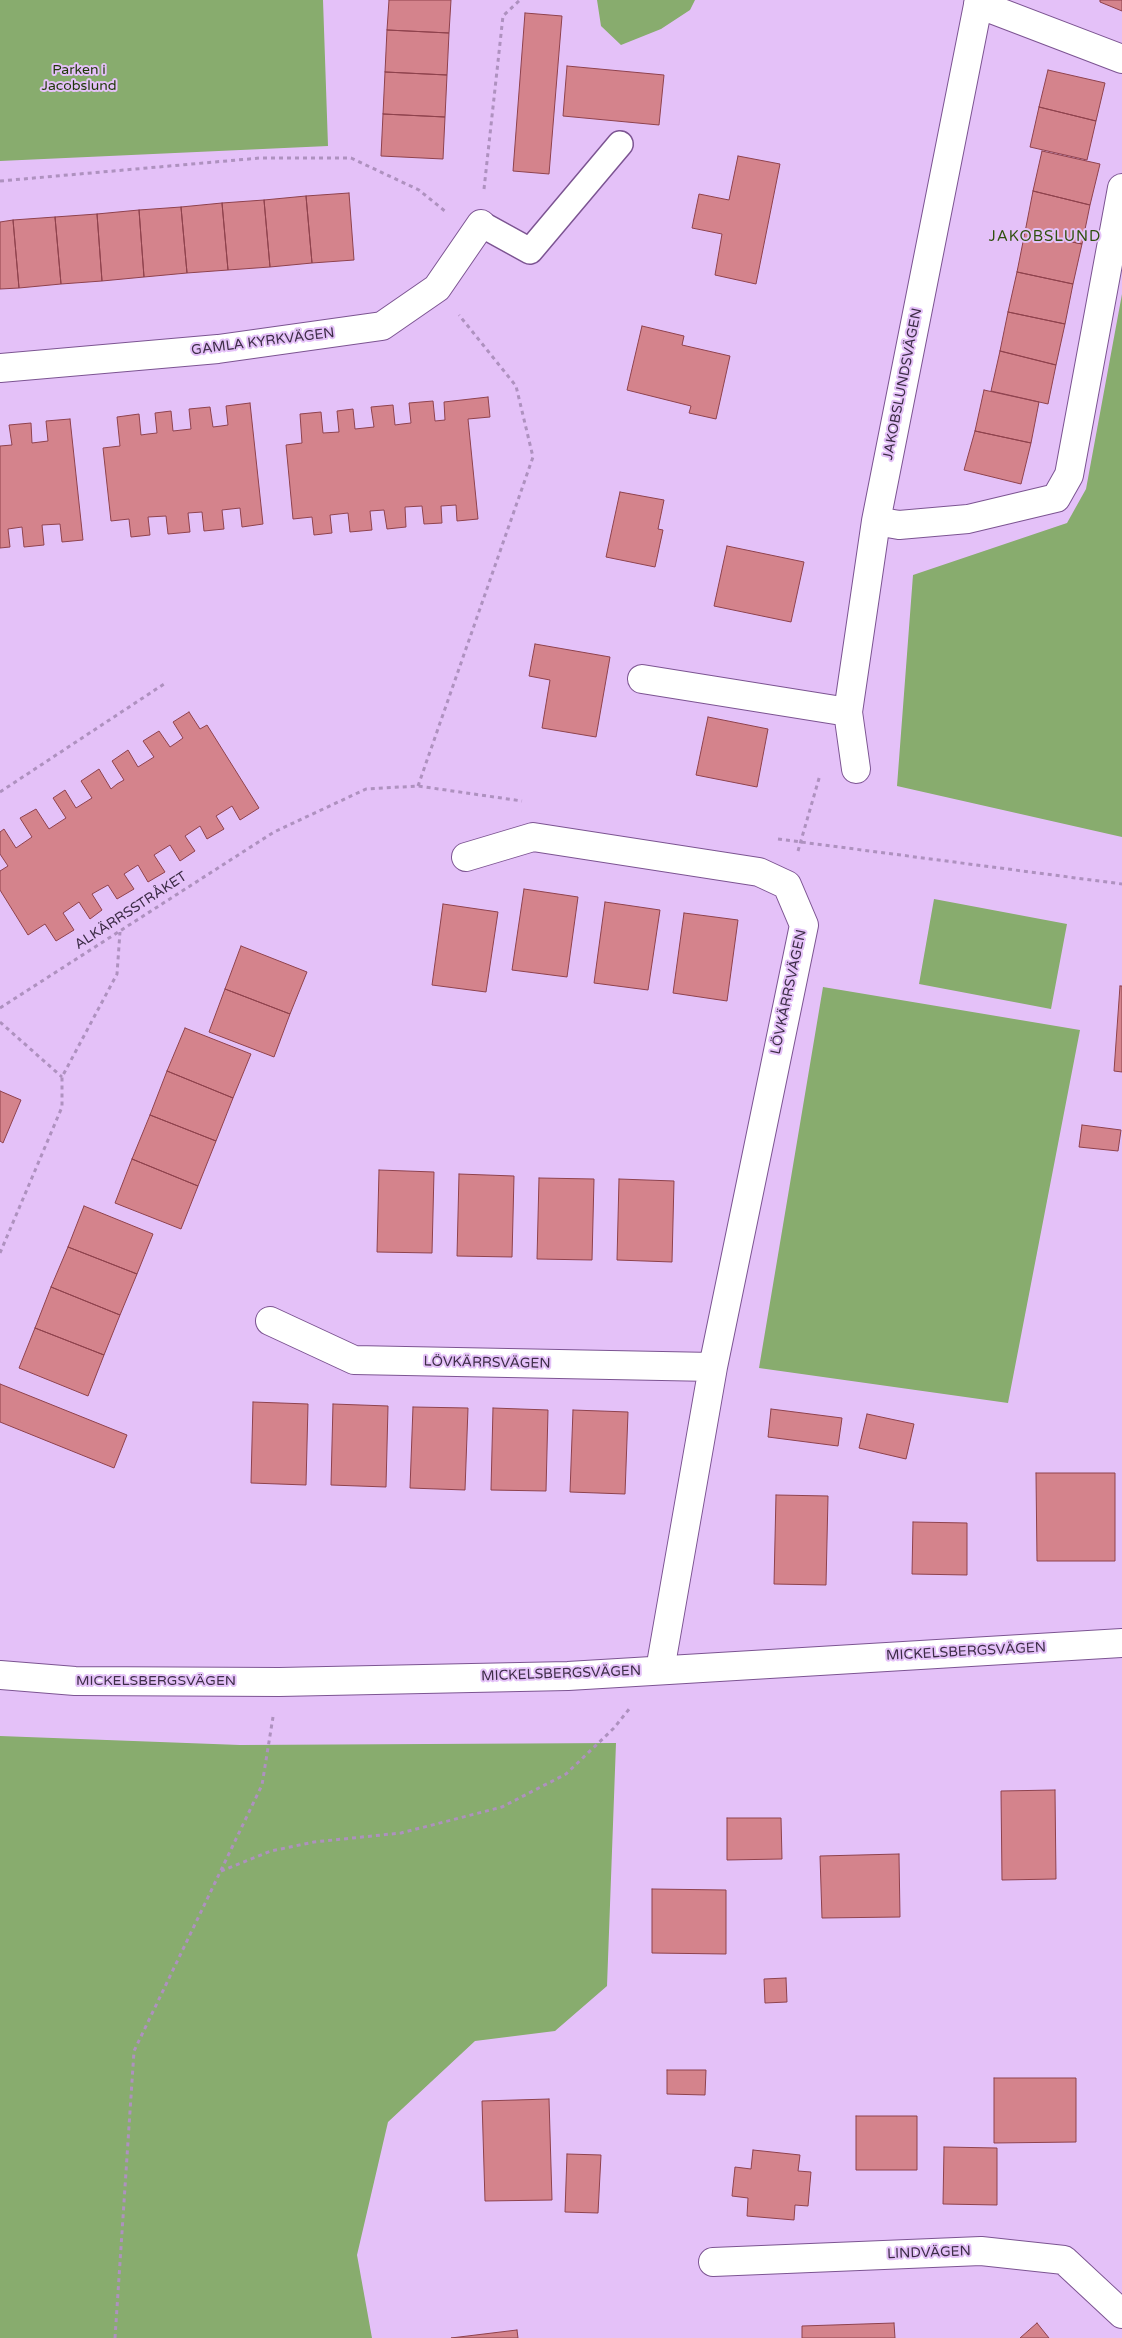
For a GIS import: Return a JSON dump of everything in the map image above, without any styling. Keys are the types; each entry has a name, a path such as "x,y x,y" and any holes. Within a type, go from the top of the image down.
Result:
{"street":[{"path":"979,2 1122,59"},
{"name":"JAKOBSLUNDSVÄGEN","path":"856,769 848,712 876,521 979,2"},
{"path":"876,521 899,525 968,519 1056,498 1069,475 1122,188"},
{"name":"GAMLA KYRKVÄGEN","path":"0,368 218,349 382,326 437,288 480,224"},
{"path":"642,679 848,712"},
{"path":"466,857 533,836 759,872 787,885"},
{"name":"LÖVKÄRRSVÄGEN","path":"660,1670 713,1367 804,925 787,885"},
{"name":"LÖVKÄRRSVÄGEN","path":"270,1321 354,1360 713,1367"},
{"name":"MICKELSBERGSVÄGEN","path":"0,1675 76,1681 280,1682 568,1676 1122,1643"},
{"name":"LINDVÄGEN","path":"714,2262 981,2251 1064,2260 1122,2314"}],"lane":[{"path":"480,224 530,252 620,144"}],"path":[{"path":"0,181 260,158 351,158 419,190 447,212 480,224 504,16 520,0"},
{"path":"418,786 533,457 516,386 437,288"},
{"path":"0,792 164,684"},
{"path":"787,885 822,769 856,769"},
{"name":"ALKÄRRSSTRÅKET","path":"0,1008 274,832"},
{"path":"0,1253 62,1107 62,1078 117,974 120,931"},
{"path":"0,1022 62,1078"},
{"path":"221,1871 271,1851 314,1842 401,1833 502,1807 566,1774 614,1728 660,1670"},
{"path":"115,2338 134,2051 262,1785 280,1682"}],"green space":[{"name":"Parken i Jacobslund","path":"0,0 323,0 328,146 0,161"},
{"path":"597,0 695,0 690,10 661,29 621,45 601,26"},
{"path":"1122,294 1122,837 897,786 913,575 1067,523 1086,489"},
{"path":"934,899 1067,924 1051,1009 919,984"},
{"path":"823,987 1080,1030 1008,1403 759,1368"},
{"path":"0,1736 240,1745 616,1743 607,1986 555,2031 475,2041 388,2122 357,2255 372,2338 0,2338"}],"building":[{"path":"389,0 451,0 449,33 387,30"},
{"path":"1100,0 1122,0 1122,11 1100,2"},
{"path":"525,13 562,16 549,174 513,171"},
{"path":"387,30 449,33 447,75 385,72"},
{"path":"567,66 664,75 659,125 563,116"},
{"path":"1048,70 1105,83 1096,121 1039,107"},
{"path":"385,72 447,75 445,117 383,114"},
{"path":"1039,107 1096,121 1087,160 1030,147"},
{"path":"383,114 445,117 443,159 381,156"},
{"path":"1042,151 1100,164 1090,205 1033,191"},
{"path":"738,156 780,164 756,284 715,275 722,234 692,228 699,194 729,200"},
{"path":"1033,191 1090,205 1082,244 1025,232"},
{"path":"349,193 354,260 312,263 306,196"},
{"path":"306,196 312,263 270,267 264,200"},
{"path":"264,200 270,267 228,270 222,203"},
{"path":"222,203 228,270 187,273 181,207"},
{"path":"181,207 187,273 144,277 139,210"},
{"path":"139,210 144,277 102,281 97,214"},
{"path":"97,214 102,281 61,284 55,217"},
{"path":"55,217 61,284 19,288 13,220"},
{"path":"13,220 19,288 0,289 0,222"},
{"path":"1025,232 1082,244 1073,284 1017,272"},
{"path":"1017,272 1073,284 1065,324 1008,312"},
{"path":"1008,312 1065,324 1056,365 1000,351"},
{"path":"642,326 684,336 682,345 730,356 716,419 689,413 691,406 627,390"},
{"path":"1000,351 1056,365 1048,404 991,391"},
{"path":"984,390 1039,402 1031,443 975,431"},
{"path":"488,397 490,417 468,419 478,519 457,521 456,505 441,506 442,523 424,524 422,506 405,507 406,527 387,529 384,510 370,511 372,530 350,532 348,513 330,515 332,533 314,535 312,517 293,519 286,445 302,443 300,414 321,412 323,433 339,432 337,411 353,409 355,429 374,427 371,407 393,405 395,425 411,423 409,403 433,401 435,421 445,420 444,402"},
{"path":"250,403 263,524 242,527 240,508 222,510 224,529 204,531 202,512 188,513 190,532 168,534 166,516 148,517 150,535 131,537 129,519 111,521 103,448 120,446 117,417 139,414 141,435 157,433 155,413 171,411 173,431 191,429 189,409 210,407 213,427 228,425 226,406"},
{"path":"70,419 83,540 62,542 60,524 42,525 44,545 24,547 22,527 8,529 10,547 0,548 0,446 12,445 9,425 31,423 32,443 48,441 46,421"},
{"path":"975,431 1031,443 1021,484 964,470"},
{"path":"620,492 664,500 658,529 663,530 655,567 606,557"},
{"path":"727,546 804,562 791,622 714,606"},
{"path":"535,644 610,657 596,737 542,728 550,680 529,676"},
{"path":"189,712 200,729 207,725 259,808 240,820 232,806 216,816 224,829 207,839 200,826 185,836 195,851 180,861 170,845 154,855 165,872 148,882 138,865 124,874 134,889 117,899 108,885 92,894 102,910 90,919 79,902 63,913 74,930 56,941 45,924 28,935 0,890 0,871 8,866 0,854 0,832 4,829 16,848 32,837 20,818 36,809 49,829 66,818 53,798 65,790 76,808 92,798 81,781 99,769 111,789 124,780 112,761 128,750 138,767 154,757 143,741 159,731 170,747 183,738 173,722"},
{"path":"708,717 768,729 757,787 696,775"},
{"path":"524,889 578,897 567,977 512,970"},
{"path":"605,902 660,910 648,990 594,983"},
{"path":"443,904 498,912 486,992 432,985"},
{"path":"684,913 738,920 727,1001 673,993"},
{"path":"241,946 307,972 290,1014 225,989"},
{"path":"1120,986 1122,986 1122,1072 1114,1071"},
{"path":"225,989 290,1014 274,1057 209,1032"},
{"path":"185,1028 251,1054 233,1098 167,1071"},
{"path":"167,1071 233,1098 216,1141 150,1115"},
{"path":"0,1091 21,1100 3,1143 0,1141"},
{"path":"150,1115 216,1141 198,1186 132,1159"},
{"path":"1082,1125 1121,1130 1118,1151 1079,1147"},
{"path":"132,1159 198,1186 181,1229 115,1203"},
{"path":"379,1170 434,1172 432,1253 377,1252"},
{"path":"459,1174 514,1176 512,1257 457,1256"},
{"path":"539,1178 594,1179 592,1260 537,1259"},
{"path":"619,1179 674,1181 672,1262 617,1260"},
{"path":"84,1206 153,1234 137,1274 68,1247"},
{"path":"68,1247 137,1274 120,1315 51,1287"},
{"path":"51,1287 120,1315 104,1355 35,1328"},
{"path":"35,1328 104,1355 88,1396 19,1368"},
{"path":"0,1384 127,1435 114,1468 0,1422"},
{"path":"253,1402 308,1404 306,1485 251,1483"},
{"path":"333,1404 388,1406 386,1487 331,1485"},
{"path":"413,1407 468,1408 465,1490 410,1488"},
{"path":"493,1408 548,1410 546,1491 491,1490"},
{"path":"771,1409 842,1418 838,1446 768,1437"},
{"path":"573,1410 628,1412 625,1494 570,1492"},
{"path":"867,1414 914,1424 906,1459 859,1448"},
{"path":"1036,1473 1115,1473 1115,1561 1037,1561"},
{"path":"776,1495 828,1496 826,1585 774,1584"},
{"path":"913,1522 967,1523 967,1575 912,1574"},
{"path":"1055,1790 1056,1879 1002,1880 1001,1791"},
{"path":"727,1818 781,1818 782,1859 727,1860"},
{"path":"899,1854 900,1917 822,1918 820,1856"},
{"path":"652,1889 726,1890 726,1954 652,1953"},
{"path":"786,1978 787,2002 765,2003 764,1979"},
{"path":"667,2070 706,2070 705,2095 667,2094"},
{"path":"994,2078 1076,2078 1076,2142 994,2143"},
{"path":"549,2099 552,2200 485,2201 482,2101"},
{"path":"856,2116 917,2116 917,2170 856,2170"},
{"path":"944,2147 997,2148 997,2205 943,2204"},
{"path":"753,2150 800,2155 798,2171 811,2172 808,2206 795,2205 794,2220 747,2216 748,2198 732,2196 735,2167 751,2169"},
{"path":"567,2154 601,2155 598,2213 565,2212"},
{"path":"894,2323 895,2338 802,2338 802,2326"},
{"path":"1037,2323 1049,2338 1020,2338"},
{"path":"517,2330 518,2338 451,2338"}],"district":[{"name":"JAKOBSLUND","path":"1045,237"}]}
